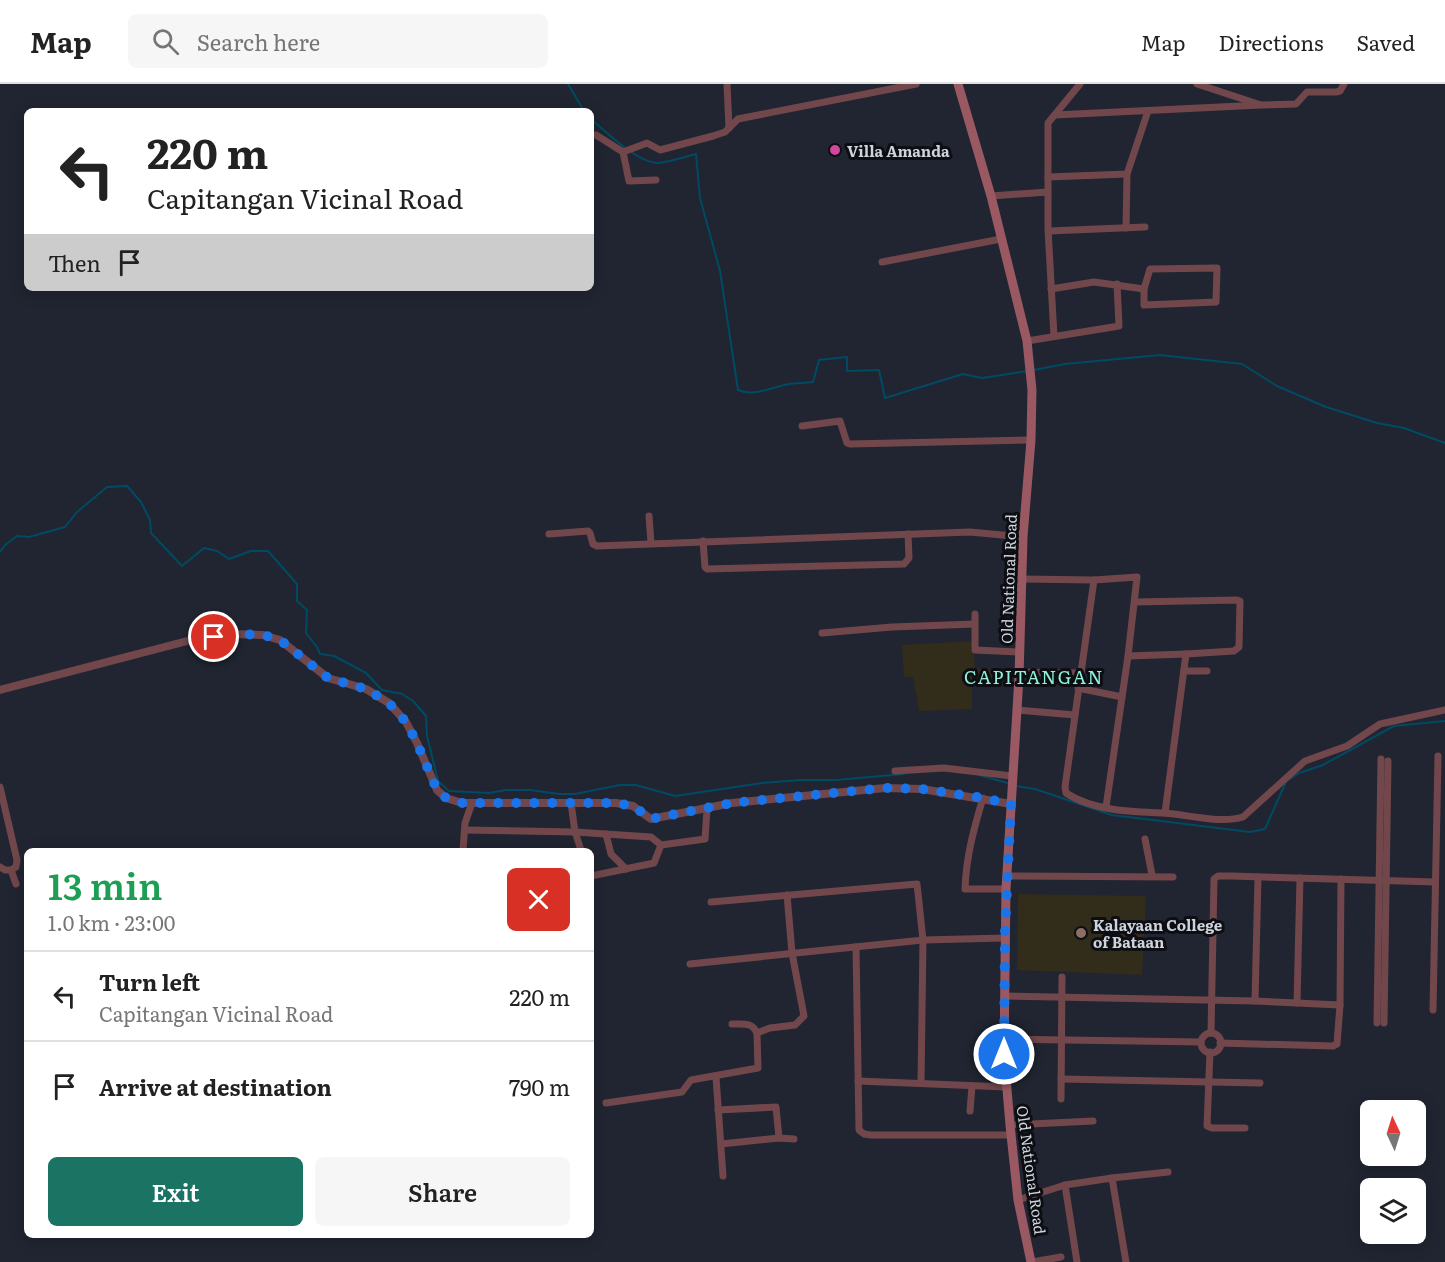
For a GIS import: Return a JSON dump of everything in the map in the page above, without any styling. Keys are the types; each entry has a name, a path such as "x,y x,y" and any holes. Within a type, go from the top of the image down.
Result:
{"main road":[{"name":"Old National Road","path":"958,84 991,196 1027,341 1032,390 1005,938 1006,1087 1018,1200 1031,1262"}],"street":[{"path":"727,84 729,128"},
{"path":"623,152 647,143 660,150 713,136 729,128 738,119 916,84"},
{"path":"1054,336 1048,231 1048,123 1080,84"},
{"path":"1197,84 1261,105"},
{"path":"1055,115 1296,104 1307,92 1336,92 1340,91 1344,84"},
{"path":"1126,228 1127,174 1148,111"},
{"path":"596,135 623,152 629,181 656,180"},
{"path":"1048,177 1127,174"},
{"path":"991,196 1048,192"},
{"path":"1048,231 1145,227"},
{"path":"882,262 1002,239"},
{"path":"1217,268 1216,302 1144,305 1144,289 1149,269 1217,268"},
{"path":"1051,289 1094,282 1144,289"},
{"path":"1027,341 1119,326 1117,284"},
{"path":"802,426 840,421 844,439 850,444 1031,440"},
{"path":"649,516 651,543"},
{"path":"549,534 588,531 591,533 593,544 597,546 970,532 1023,537"},
{"path":"703,541 706,569 904,564 909,558 908,534"},
{"path":"1022,579 1137,578 1106,807"},
{"path":"1094,580 1065,787 1066,793 1076,798 1127,812 1166,813 1232,820 1243,817 1305,761 1347,746 1380,724 1445,710"},
{"path":"1128,656 1234,651 1239,647 1240,601 1135,603"},
{"path":"975,614 975,650 1020,652"},
{"path":"822,633 892,627 975,624"},
{"path":"0,690 195,639 232,634 263,635 280,640 328,678 366,689 389,703 406,722 437,790 446,798 462,803 616,803 633,806 651,819 732,803 885,788 922,789 1011,804"},
{"path":"1166,813 1186,654"},
{"path":"1184,671 1207,671"},
{"path":"1019,672 1080,673"},
{"path":"1078,688 1122,697"},
{"path":"1017,710 1075,715"},
{"path":"1433,1010 1438,756"},
{"path":"1380,1023 1384,760"},
{"path":"895,771 944,768 1012,783"},
{"path":"0,867 11,870 16,867 17,861 1,792"},
{"path":"983,798 966,862 965,889 1006,889"},
{"path":"463,848 472,803"},
{"path":"571,803 579,848"},
{"path":"465,830 575,832 651,837 661,845 705,839 707,809"},
{"path":"606,834 611,854 626,868"},
{"path":"1145,839 1152,875"},
{"path":"594,875 654,863 661,845"},
{"path":"11,870 16,884"},
{"path":"1007,876 1152,875 1173,877"},
{"path":"1211,1033 1214,879 1218,876 1435,882"},
{"path":"1255,1001 1258,877"},
{"path":"1297,1003 1300,878"},
{"path":"1220,1043 1333,1046 1337,1044 1340,1005 1341,879"},
{"path":"711,902 917,884 923,940 921,1083"},
{"path":"757,1033 770,1028 795,1025 804,1016 792,953 787,895"},
{"path":"690,964 923,940 1005,938"},
{"path":"856,947 859,1130 864,1134 1010,1130 1093,1121"},
{"path":"1061,1099 1062,977"},
{"path":"1005,996 1340,1005"},
{"path":"606,1102 682,1092 691,1080 758,1068 757,1033 754,1026 732,1024"},
{"path":"1211,1033 1219,1037 1220,1043 1216,1051 1210,1052 1203,1048 1201,1042 1203,1037 1211,1033"},
{"path":"1005,1039 1201,1042"},
{"path":"1210,1052 1207,1126 1245,1128"},
{"path":"716,1077 723,1176"},
{"path":"1061,1080 1260,1083"},
{"path":"858,1081 1006,1087"},
{"path":"970,1110 972,1086"},
{"path":"718,1110 776,1107 779,1138"},
{"path":"721,1144 779,1138 794,1139"},
{"path":"1018,1200 1065,1185 1168,1172"},
{"path":"1112,1178 1126,1262"},
{"path":"1065,1185 1077,1262"},
{"path":"1031,1262 1061,1257"}],"shaded area":[{"path":"973,641 975,668 1010,670 1010,678 972,677 972,709 919,711 913,677 904,677 902,645"},
{"name":"Kalayaan College of Bataan","path":"1018,894 1146,896 1142,975 1017,970"}],"waterway":[{"path":"568,84 582,108"},
{"path":"594,122 632,153 650,162 673,161 696,154 700,198 720,271 738,390 757,392 789,384 813,382 819,360 847,357 847,371 879,370 885,398 963,374 982,378 1028,371"},
{"path":"1034,370 1065,364 1160,355 1242,364 1277,386 1326,407 1377,423 1404,428 1445,443"},
{"path":"0,552 17,536 29,537 65,527 77,512 107,487 127,486 141,502 150,520 151,533 182,566 204,548 217,551 229,559 251,551 268,551 297,584 297,601 307,610 306,633 320,654 334,656 366,673 382,690 402,694 413,701 426,716 427,736 438,781 449,791 489,793 530,790 575,794 620,785 636,785 675,796 762,783 904,774"},
{"path":"1290,779 1299,773 1323,765 1394,726 1445,721"},
{"path":"979,775 1011,784"},
{"path":"1016,786 1035,789 1112,815 1250,832 1265,829 1286,782"}],"place":[{"name":"Villa Amanda","path":"835,150"},
{"name":"Kalayaan College of Bataan","path":"1081,933"}],"district":[{"name":"CAPITANGAN","path":"1034,676"}],"route":[{"path":"214,637 232,634 263,635 280,640 328,678 366,689 389,703 406,722 437,790 446,798 462,803 616,803 633,806 651,819 732,803 885,788 922,789 1011,804 1006,889 1004,1054"}]}
